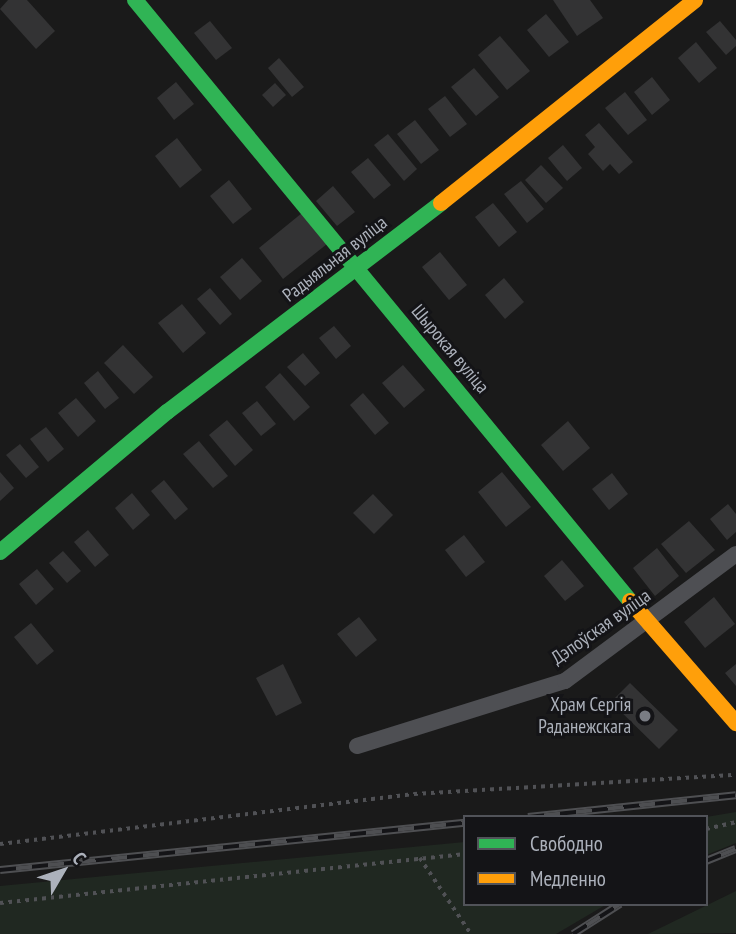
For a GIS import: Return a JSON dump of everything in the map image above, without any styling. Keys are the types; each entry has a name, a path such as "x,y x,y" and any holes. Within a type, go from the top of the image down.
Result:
{"street":[{"name":"Шырокая вуліца","path":"135,0 647,621 736,723"},
{"name":"Радыяльная вуліца","path":"0,552 167,412 357,270 695,0"},
{"name":"Дэпоўская вуліца","path":"357,746 565,681 736,554"}],"path":[{"path":"0,844 414,794 736,775"},
{"path":"708,829 736,822"},
{"path":"0,903 463,854"},
{"path":"420,858 471,934"}],"shaded area":[{"path":"736,812 736,843 708,854 708,817"},
{"path":"463,842 463,906 604,906 556,934 0,934 0,886"},
{"path":"736,891 736,933 648,934 708,906"}],"building":[{"path":"8,0 27,0 55,31 36,49 0,9"},
{"path":"553,0 590,0 603,18 577,36"},
{"path":"546,14 569,42 549,57 527,30"},
{"path":"210,21 232,48 216,60 194,33"},
{"path":"720,21 736,40 736,46 726,55 706,32"},
{"path":"500,36 530,71 507,90 478,55"},
{"path":"696,42 717,68 699,83 678,58"},
{"path":"279,58 304,87 292,97 268,68"},
{"path":"474,68 499,97 476,116 451,87"},
{"path":"652,77 670,100 652,115 634,92"},
{"path":"176,82 194,104 174,120 157,98"},
{"path":"275,83 286,95 273,107 262,95"},
{"path":"625,92 647,120 628,135 605,108"},
{"path":"445,96 467,124 450,137 428,109"},
{"path":"415,120 439,150 421,164 397,134"},
{"path":"599,123 633,162 619,174 610,164 603,171 588,154 595,147 585,135"},
{"path":"388,134 417,169 404,181 374,145"},
{"path":"177,138 202,170 180,188 155,156"},
{"path":"563,145 582,168 567,181 548,158"},
{"path":"368,158 391,185 374,199 351,172"},
{"path":"541,165 563,188 546,203 525,180"},
{"path":"229,180 252,209 233,224 210,196"},
{"path":"521,181 544,209 527,223 504,194"},
{"path":"333,186 355,212 337,226 316,201"},
{"path":"493,203 517,232 499,247 475,217"},
{"path":"302,213 327,244 283,279 259,248"},
{"path":"440,252 467,285 449,300 422,267"},
{"path":"242,258 262,281 240,300 220,277"},
{"path":"504,278 524,302 505,319 485,295"},
{"path":"210,288 232,314 220,325 197,299"},
{"path":"182,304 206,333 183,353 158,323"},
{"path":"334,326 351,346 336,359 319,338"},
{"path":"123,345 153,377 134,394 104,363"},
{"path":"303,353 320,373 305,386 287,367"},
{"path":"403,365 425,390 404,408 382,383"},
{"path":"98,371 119,398 105,409 84,383"},
{"path":"280,373 310,407 294,421 265,387"},
{"path":"363,393 389,423 375,435 350,405"},
{"path":"76,398 96,421 78,437 58,413"},
{"path":"257,401 276,424 261,436 242,413"},
{"path":"227,420 253,450 235,466 209,435"},
{"path":"568,421 590,448 563,471 541,445"},
{"path":"46,427 64,449 48,462 30,439"},
{"path":"199,441 228,476 213,488 183,454"},
{"path":"20,444 39,467 26,478 6,455"},
{"path":"0,472 14,488 0,501"},
{"path":"502,472 531,507 506,527 478,492"},
{"path":"612,473 628,494 609,510 592,489"},
{"path":"164,480 188,509 175,520 151,491"},
{"path":"132,493 150,515 133,530 115,508"},
{"path":"373,494 393,515 374,534 353,513"},
{"path":"728,504 736,514 736,532 727,540 710,519"},
{"path":"689,521 715,550 686,573 661,544"},
{"path":"88,530 109,555 95,567 74,542"},
{"path":"464,535 485,562 466,577 445,550"},
{"path":"657,548 679,576 655,596 633,568"},
{"path":"63,551 81,571 67,583 49,563"},
{"path":"562,560 584,586 565,601 544,576"},
{"path":"37,569 54,589 36,605 19,584"},
{"path":"714,597 735,624 705,648 684,622"},
{"path":"359,617 377,640 356,657 337,634"},
{"path":"31,623 54,651 37,665 14,637"},
{"path":"283,664 302,703 276,716 256,678"},
{"path":"736,664 736,686 725,673"},
{"name":"Храм Сергія Раданежскага","path":"630,683 678,730 659,749 611,702"}],"railway":[{"path":"547,815 736,795"},
{"path":"0,870 463,823"},
{"path":"708,860 736,849"},
{"path":"573,934 617,906"}],"traffic: fast":[{"path":"135,0 630,601"},
{"path":"0,552 167,412 441,203"}],"traffic: slow":[{"path":"441,203 695,0"},
{"path":"630,601 736,723"}],"place":[{"name":"Храм Сергія Раданежскага","path":"645,716"}]}
